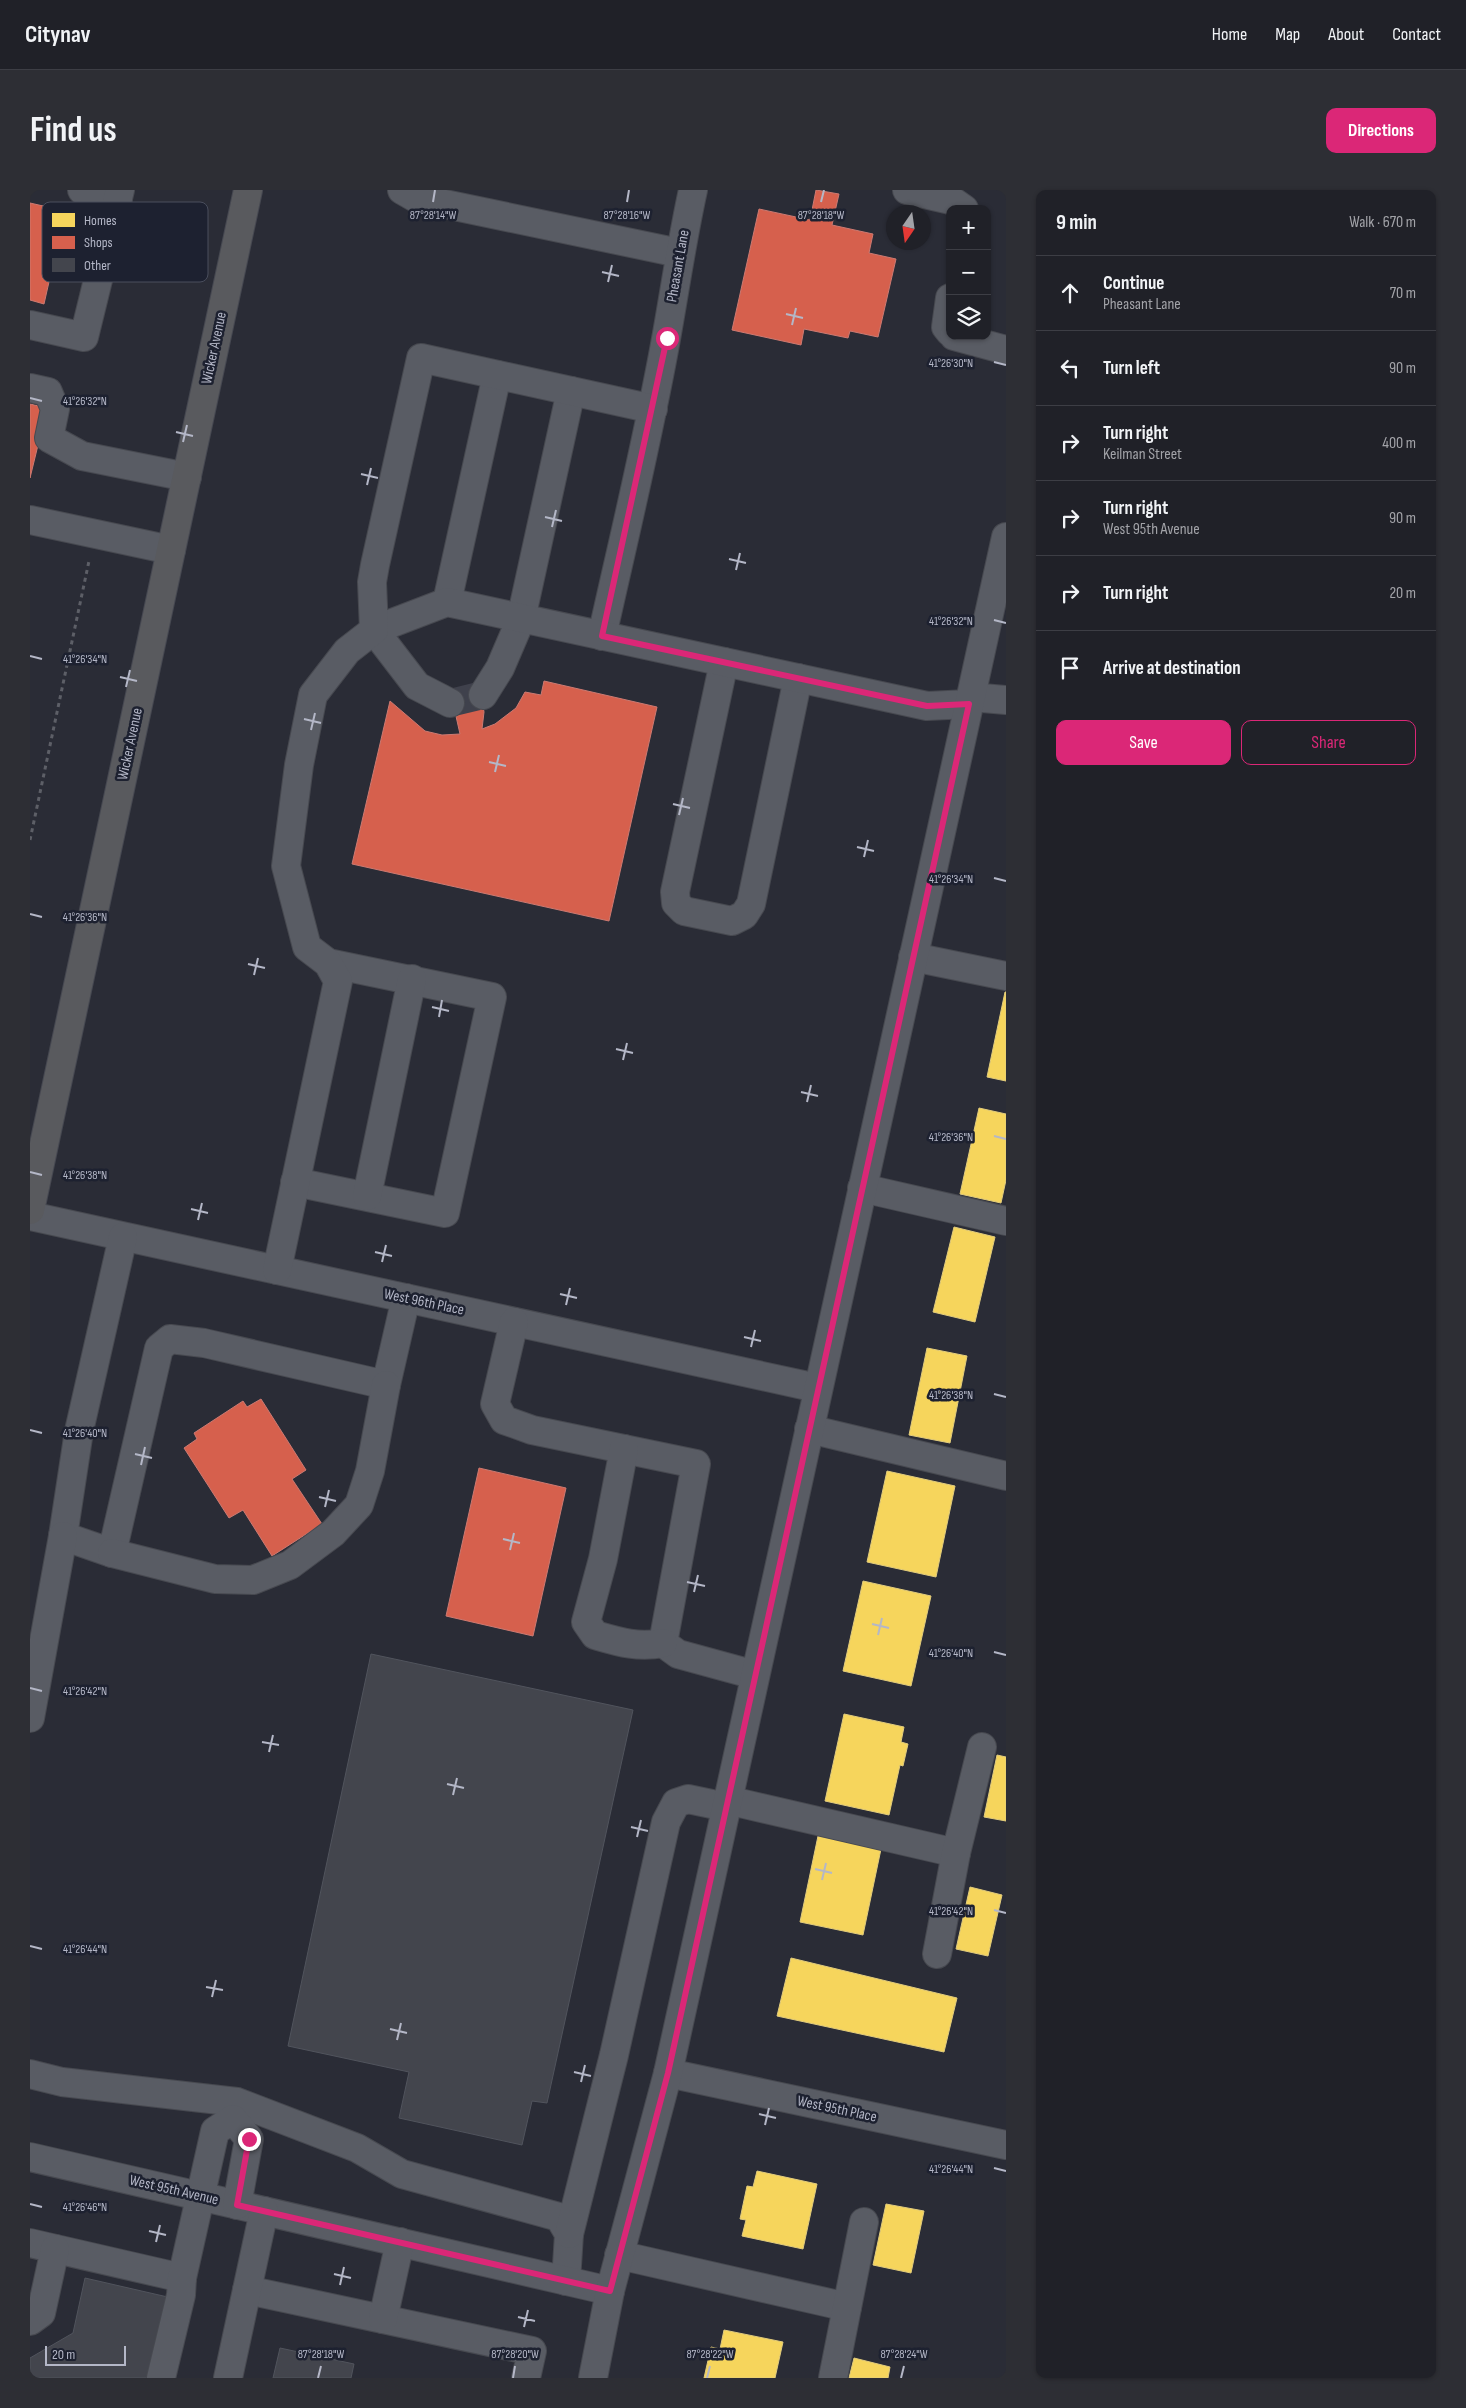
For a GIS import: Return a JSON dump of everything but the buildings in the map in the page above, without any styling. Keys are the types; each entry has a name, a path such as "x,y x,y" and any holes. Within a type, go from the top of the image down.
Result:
{"highway":[{"name":"Wicker Avenue","path":"30,1210 248,190"}],"street":[{"path":"82,190 119,194"},
{"path":"402,190 416,198 679,253"},
{"name":"Pheasant Lane","path":"602,636 653,409 667,338 679,253 693,190"},
{"path":"907,190 952,200 959,205"},
{"path":"30,325 84,337 97,282"},
{"path":"961,340 1006,350"},
{"path":"450,703 417,686 374,630 373,573 421,358 653,409"},
{"path":"447,602 497,375"},
{"path":"30,388 48,392 55,409 49,438 82,456 187,477"},
{"path":"484,695 500,668 521,619 571,391"},
{"path":"30,520 171,550"},
{"path":"593,2378 619,2254 668,2073 817,1388 1006,537"},
{"path":"277,1270 338,981 328,963 307,946 286,866 299,766 313,695 347,651 374,630 447,602 927,706 970,700 1006,700"},
{"path":"724,662 675,892 676,903 684,910 732,921 744,916 752,904 798,678"},
{"path":"913,957 1006,976"},
{"path":"295,1182 445,1213 492,997 328,963"},
{"path":"367,1196 412,979"},
{"path":"862,1188 1006,1221"},
{"name":"West 96th Place","path":"30,1216 817,1388"},
{"path":"30,1718 63,1536 79,1431 123,1237"},
{"path":"63,1536 112,1553 215,1579 253,1580 290,1565 332,1534 359,1505 370,1472 386,1385 406,1298"},
{"path":"514,1322 495,1404 504,1420 532,1430 696,1464 663,1643"},
{"path":"112,1553 159,1348 170,1339 204,1343 386,1385"},
{"path":"809,1429 1006,1476"},
{"path":"624,1449 603,1559 586,1622 595,1635 628,1645 645,1646 663,1643 678,1654 755,1674"},
{"path":"937,1954 956,1853 982,1747"},
{"path":"566,2281 569,2234 614,2055 666,1822 676,1803 688,1799 727,1804 956,1853"},
{"name":"West 95th Place","path":"668,2073 1006,2145"},
{"path":"31,2079 62,2082 235,2111 357,2148 402,2174 560,2217 569,2234"},
{"path":"161,2378 181,2296 182,2278 215,2130 235,2111"},
{"path":"235,2111 249,2139 237,2205"},
{"name":"West 95th Avenue","path":"30,2157 610,2291"},
{"path":"228,2378 264,2211"},
{"path":"833,2378 864,2222"},
{"path":"384,2319 400,2242"},
{"path":"30,2320 41,2313 43,2246 182,2278"},
{"path":"619,2254 847,2307"},
{"path":"247,2290 532,2352 526,2378"}],"path":[{"path":"30,840 94,533"}],"tunnel":[{"path":"450,703 483,695"}],"route":[{"path":"249,2139 237,2205 610,2291 668,2073 817,1388 969,704 927,706 602,636 667,338"}]}
